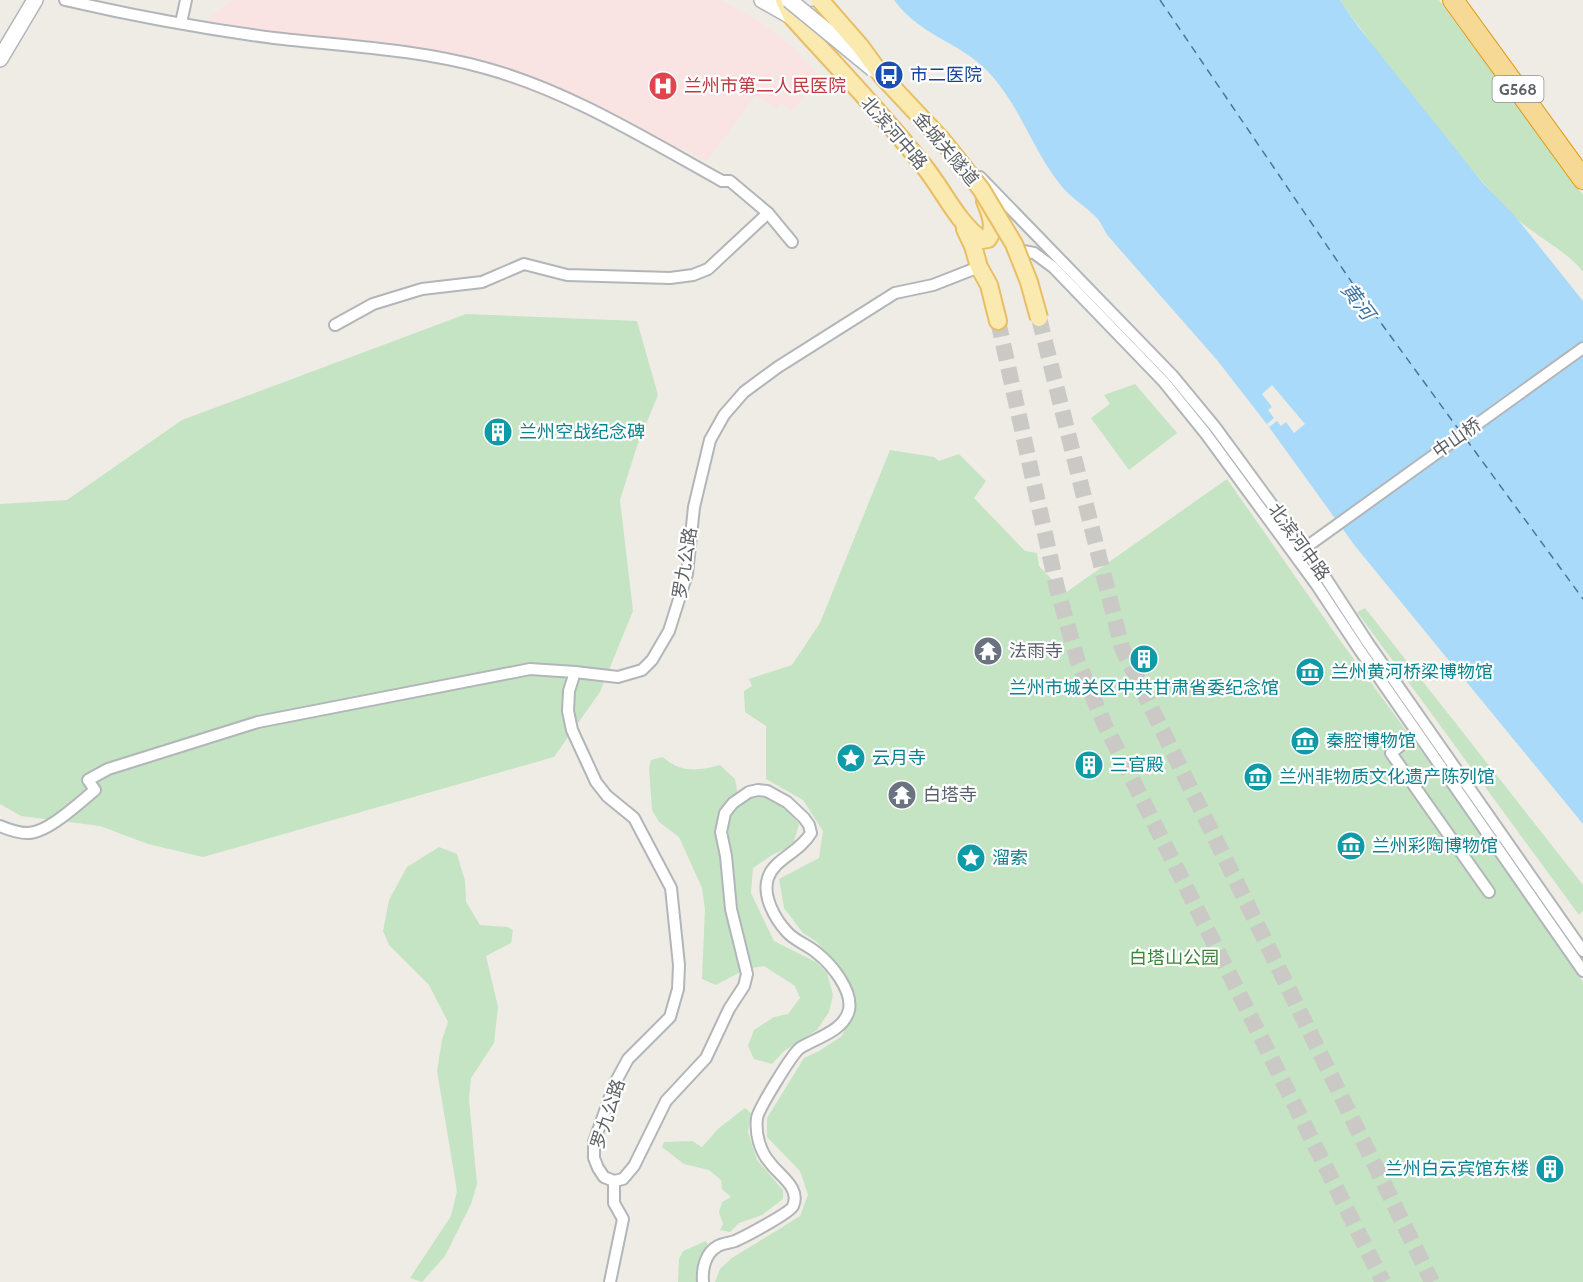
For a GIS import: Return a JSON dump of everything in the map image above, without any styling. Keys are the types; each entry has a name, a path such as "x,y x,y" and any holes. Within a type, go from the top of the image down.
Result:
{"highway":[{"name":"G568","path":"1453,0 1583,179"},
{"name":"G568","path":"1464,0 1583,163"}],"main road":[{"path":"0,59 36,0"},
{"path":"762,0 791,8 882,76"},
{"name":"北滨河中路","path":"784,0 924,165 956,213"},
{"path":"791,8 822,4 876,70 971,168 989,212 991,235 982,240 956,213"},
{"name":"金城关隧道","path":"822,4 861,47 882,76 942,140 981,189 1014,244 1029,282 1039,318"},
{"name":"金城关隧道","path":"956,213 989,285 998,321"}],"street":[{"path":"65,0 132,15 257,36 420,55 485,68 554,92 722,181 730,181 768,213 792,242"},
{"path":"181,22 186,0"},
{"name":"北滨河中路","path":"971,168 1172,375 1215,427 1581,968"},
{"path":"335,325 373,304 422,289 482,282 524,264 567,275 670,278 693,275 708,269 768,213"},
{"name":"北滨河中路","path":"1031,231 1007,248 1034,253 1053,267 1164,382 1299,552 1583,951"},
{"name":"罗九公路","path":"614,1182 604,1177 598,1168 594,1158 594,1142 615,1083 628,1059 670,1017 678,988 679,965 671,888 634,818 607,796 596,782 572,730 568,711 569,691 575,672 618,677 642,670 652,660 669,631 687,574 693,507 711,440 724,415 744,392 778,367 894,292 933,285 979,267"},
{"name":"中山桥","path":"1299,552 1583,348"},
{"path":"0,826 27,834 38,831 51,824 95,790 88,780 108,769 258,722 530,669 575,672"},
{"path":"1400,746 1391,753 1488,892"},
{"path":"610,1282 623,1219 614,1203 614,1182 622,1179 634,1166 666,1101 705,1058 729,1009 744,986 747,974 731,909 726,856 721,832 725,813 733,803 749,792 767,791 787,802 804,818 811,833 805,844 774,866 767,879 766,891 771,908 787,933 816,952 831,966 849,1000 849,1012 839,1026 798,1049 782,1071 757,1116 758,1141 769,1163 791,1185 794,1196 793,1207 781,1218 738,1240 718,1246 708,1255 703,1282"}],"shaded area":[{"name":"兰州市第二人民医院","path":"232,0 720,0 762,23 793,47 820,76 792,111 781,103 777,108 755,96 707,161 663,140 462,67 203,23"}],"green space":[{"path":"1340,0 1439,0 1583,195 1583,272 1568,257 1512,214 1489,189 1422,110"},
{"path":"466,314 637,321 658,395 637,446 620,500 633,611 600,692 554,757 203,857 148,844 100,826 21,816 0,804 0,504 67,500 182,420"},
{"path":"1135,384 1177,433 1129,470 1091,418 1110,404 1104,395"},
{"name":"白塔山公园","path":"890,450 934,457 939,461 959,454 986,481 974,498 1025,551 1037,553 1039,566 1065,593 1227,479 1334,632 1511,874 1583,982 1583,1282 715,1282 720,1269 732,1258 800,1216 808,1195 800,1171 767,1137 767,1118 804,1058 842,1036 853,1009 853,991 847,978 817,942 803,933 784,908 779,879 819,858 823,831 803,800 766,779 766,726 745,712 744,691 752,686 749,679 792,665 820,623"},
{"path":"1365,608 1583,885 1583,911 1579,915 1357,612"},
{"path":"663,757 676,766 690,769 704,769 720,765 735,779 738,796 769,798 787,811 799,824 793,845 753,868 751,893 774,941 816,962 827,973 833,995 829,1012 817,1030 784,1051 772,1064 754,1059 748,1046 754,1030 774,1017 788,1014 800,998 795,986 764,966 746,969 716,985 702,979 705,909 702,888 679,837 659,822 652,810 649,768 651,760"},
{"path":"439,847 457,854 465,881 466,902 480,925 507,927 513,930 511,943 486,956 498,1007 494,1043 471,1078 469,1099 477,1184 471,1204 445,1256 422,1282 410,1278 451,1216 457,1191 437,1071 442,1040 448,1022 429,985 389,945 383,931 389,900 407,867"},
{"path":"745,1108 751,1113 748,1132 757,1160 783,1190 783,1199 762,1215 739,1223 730,1232 720,1230 723,1224 719,1212 722,1202 731,1197 722,1189 721,1180 709,1170 684,1164 662,1147 664,1142 692,1141 702,1147 719,1128"},
{"path":"706,1241 709,1248 698,1265 696,1282 678,1282 679,1259 683,1251"}],"water":[{"name":"黄河","path":"894,0 1340,0 1360,29 1482,182 1515,216 1583,301 1583,824 1355,546 1269,427 1217,360 1108,236 1096,217 1067,193 1059,183 1014,107 993,78 970,56 914,21"}],"pier":[{"path":"1272,385 1305,424 1294,433 1286,422 1281,426 1277,421 1269,427 1267,424 1274,418 1268,410 1272,407 1262,394"}],"ferry route":[{"path":"1160,0 1357,290 1459,430"},
{"path":"1466,439 1583,599"}],"tunnel":[{"path":"1039,318 1122,648 1432,1282"},
{"path":"998,321 1057,588 1078,662 1104,723 1383,1282"}],"place":[{"name":"市二医院","path":"889,75"},
{"name":"兰州市第二人民医院","path":"663,86"},
{"name":"兰州空战纪念碑","path":"498,432"},
{"name":"法雨寺","path":"988,651"},
{"name":"兰州市城关区中共甘肃省委纪念馆","path":"1144,659"},
{"name":"兰州黄河桥梁博物馆","path":"1310,672"},
{"name":"秦腔博物馆","path":"1305,741"},
{"name":"云月寺","path":"851,758"},
{"name":"三官殿","path":"1089,765"},
{"name":"兰州非物质文化遗产陈列馆","path":"1258,777"},
{"name":"白塔寺","path":"902,795"},
{"name":"兰州彩陶博物馆","path":"1351,846"},
{"name":"溜索","path":"971,858"},
{"name":"兰州白云宾馆东楼","path":"1550,1169"}]}
